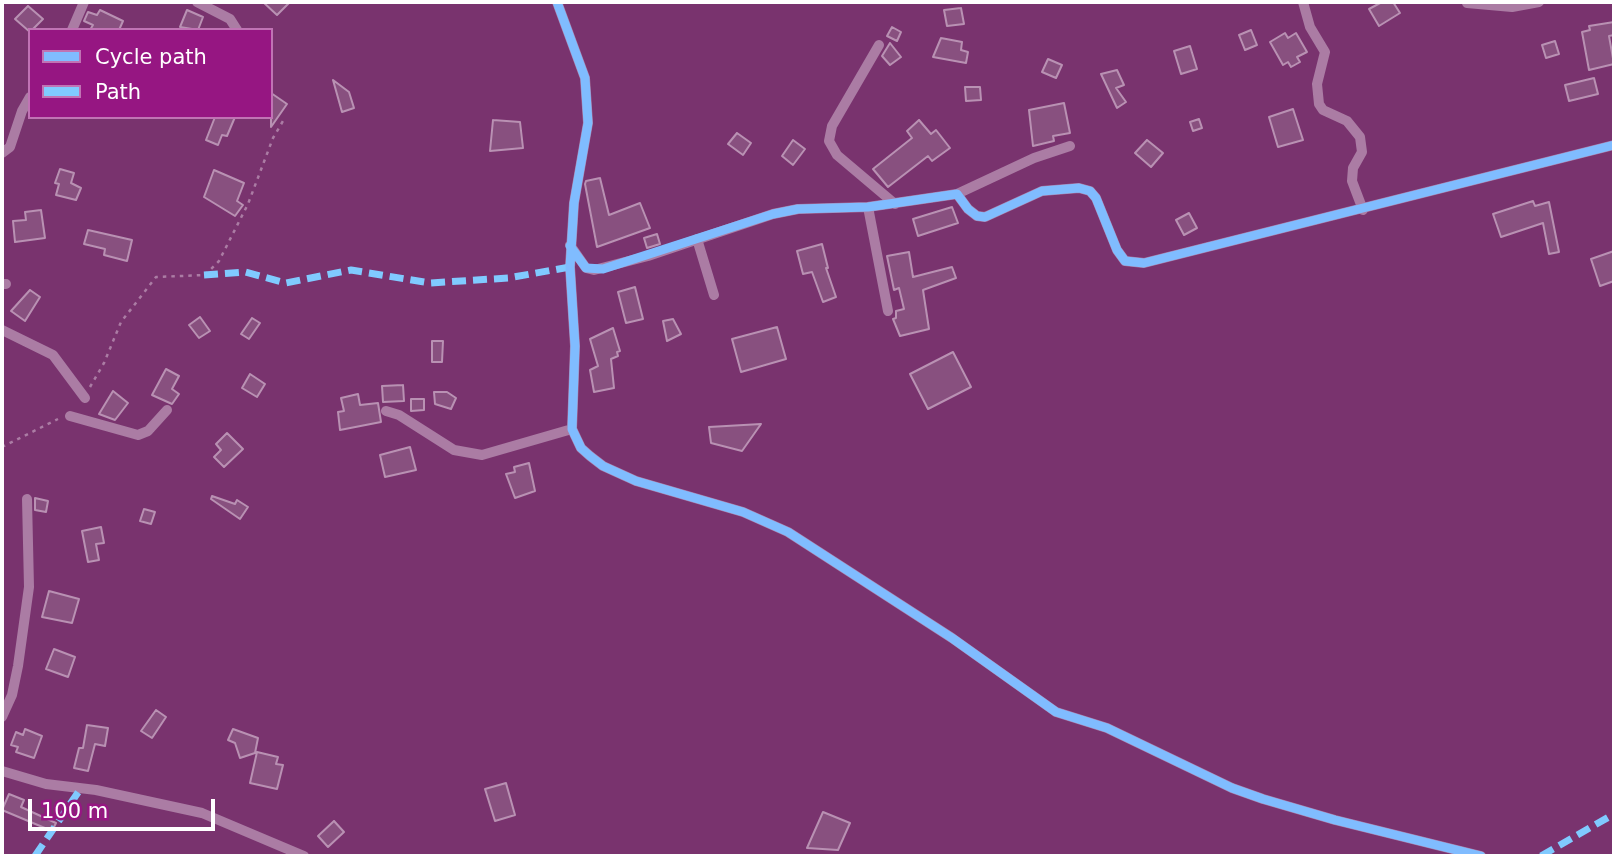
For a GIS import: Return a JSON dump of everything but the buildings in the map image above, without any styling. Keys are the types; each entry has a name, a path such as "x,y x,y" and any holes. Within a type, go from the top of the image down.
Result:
{"street":[{"path":"73,28 85,2"},
{"path":"197,2 230,19 236,28"},
{"path":"557,2 585,78 588,123 570,245 575,346 572,429 581,448 603,466 636,481 743,512 788,532 952,638 1056,712 1107,728 1233,788 1335,821 1481,856"},
{"path":"1303,2 1310,27 1325,52 1317,84 1319,104 1323,110 1347,121 1360,137 1362,152 1353,169 1352,181 1363,210"},
{"path":"1467,3 1512,7 1539,2"},
{"path":"879,45 832,126 829,141 837,155 895,204"},
{"path":"2,153 10,147 28,100"},
{"path":"957,194 977,216 985,217 1042,191 1079,188 1090,191 1096,198 1117,250 1125,261 1133,264 1363,210 1614,145"},
{"path":"570,245 586,268 594,270 772,214 823,206 868,207 957,194 1034,158 1070,146"},
{"path":"868,207 888,311"},
{"path":"697,239 714,295"},
{"path":"2,330 53,355 85,398"},
{"path":"70,416 114,431 138,435 148,432 167,410"},
{"path":"386,411 400,415 454,450 482,455 572,429"},
{"path":"2,717 14,686 28,596 27,499"},
{"path":"2,771 46,784 96,790 202,813 304,856"}],"path":[{"path":"85,398 104,363 121,322 137,298 156,277 205,275 219,261 283,121"},
{"path":"2,447 39,427 70,416"}],"marked path":[{"path":"204,275 245,272 286,283 351,270 430,283 508,278 570,267"},
{"path":"35,856 79,791"},
{"path":"1541,856 1614,814"}],"cycle path":[{"path":"557,2 585,78 588,123 574,203 570,267 575,346 572,429 581,448 603,466 636,481 743,512 788,532 952,638 1056,712 1107,728 1232,788 1263,799 1335,820 1481,856"},
{"path":"570,246 586,268 603,269 773,214 798,209 868,207 957,194 968,209 977,216 985,217 1042,191 1079,188 1090,191 1096,198 1117,250 1125,261 1144,263 1614,145"}]}
